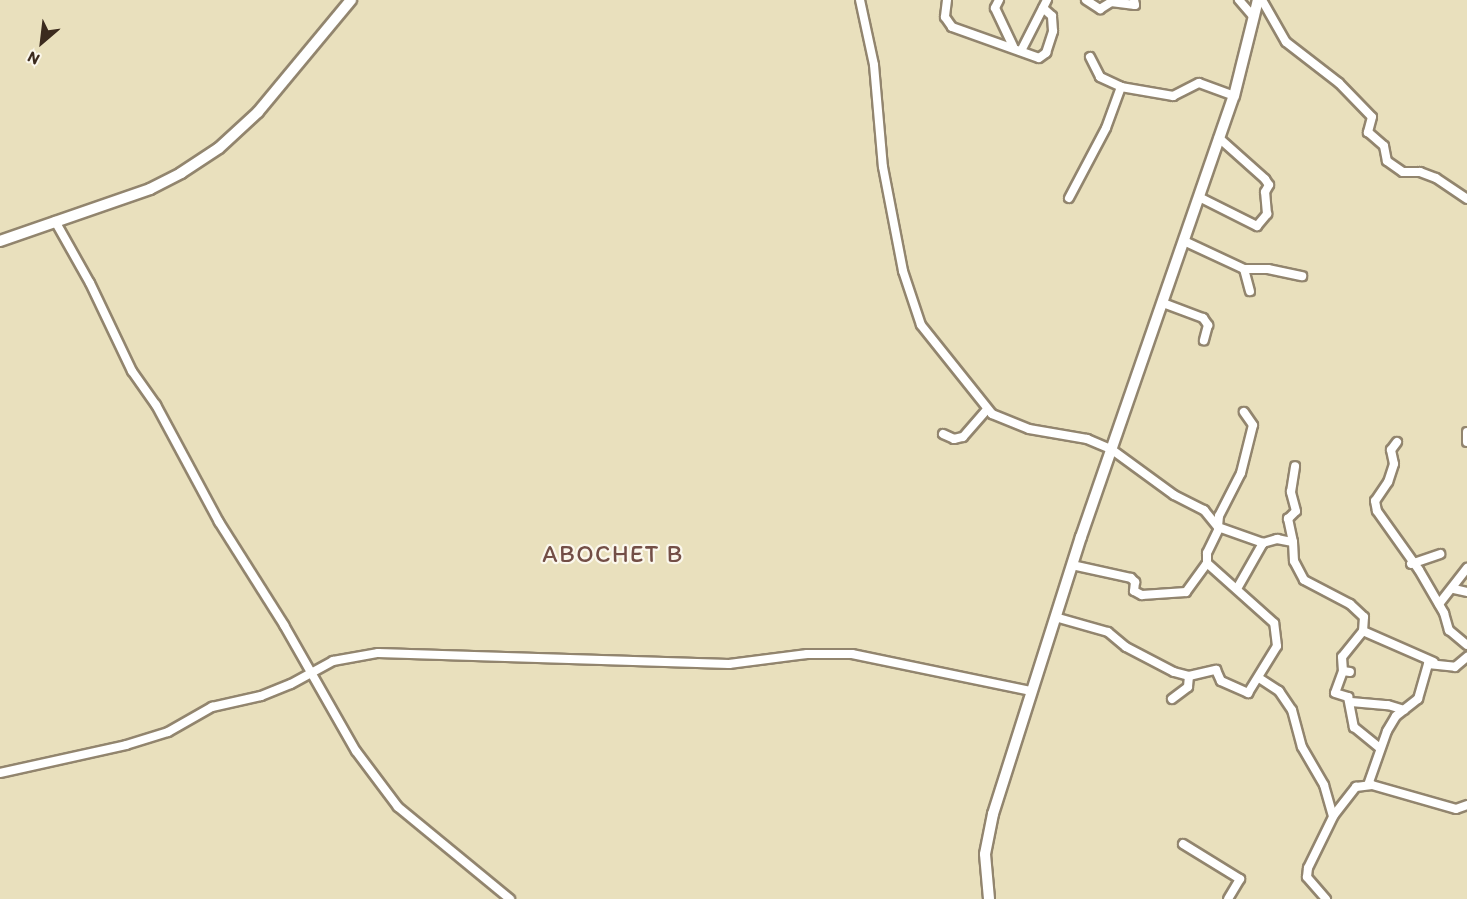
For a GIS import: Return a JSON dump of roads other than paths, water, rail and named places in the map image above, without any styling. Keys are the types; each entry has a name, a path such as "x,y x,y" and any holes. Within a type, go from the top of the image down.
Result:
{"main road":[{"path":"0,241 150,189 219,148 258,112 351,0"},
{"path":"989,899 985,867 987,838 1030,691 1111,449 1234,96 1251,15 1258,0"}],"street":[{"path":"860,0 874,65 882,156 910,297 921,325 987,409 1015,425 1087,440 1111,449 1174,495 1204,510 1218,528 1263,543 1277,539 1293,542"},
{"path":"948,0 945,17 952,27 1022,49 1038,58 1046,54 1052,40 1052,16 1045,4"},
{"path":"999,0 995,8 1013,46"},
{"path":"1086,0 1101,9 1111,2 1135,5 1134,0"},
{"path":"1239,0 1251,15"},
{"path":"1262,0 1286,42 1339,83 1372,117 1368,132 1384,146 1387,161 1403,172 1420,172 1436,178 1467,199"},
{"path":"1022,49 1045,4"},
{"path":"1089,57 1100,77 1121,87 1173,96 1199,83 1234,96"},
{"path":"1069,198 1102,137 1121,87"},
{"path":"1199,197 1257,225 1267,214 1265,192 1269,185 1219,138"},
{"path":"55,221 90,283 132,371 156,405 219,522 284,625 311,676 356,751 398,807 510,899"},
{"path":"1184,241 1244,269 1269,269 1302,276"},
{"path":"1244,269 1250,291"},
{"path":"1163,303 1203,318 1208,325 1204,340"},
{"path":"943,434 954,440 963,437 987,409"},
{"path":"1072,565 1131,578 1137,594 1157,596 1186,592 1207,563 1207,553 1218,528 1219,516 1241,473 1254,425 1244,412"},
{"path":"1467,432 1467,442"},
{"path":"1397,442 1391,450 1394,464 1388,482 1375,501 1411,564 1419,570 1440,604 1449,630 1467,645"},
{"path":"1295,466 1291,492 1296,511 1287,519 1293,542 1294,561 1304,580 1356,609 1365,620 1363,631 1342,657 1346,671 1335,693 1352,702 1388,705 1404,710"},
{"path":"1238,587 1263,543"},
{"path":"1411,564 1440,554"},
{"path":"1055,617 1108,632 1126,647 1174,672 1189,676 1216,670 1221,681 1248,693 1259,678 1278,638 1274,623 1238,587 1207,563"},
{"path":"1440,604 1454,589 1467,568"},
{"path":"1454,589 1467,592"},
{"path":"1363,631 1434,662 1455,666 1467,657"},
{"path":"0,773 126,745 168,732 212,707 261,696 311,676 333,661 378,653 729,664 826,653 924,666 1030,691"},
{"path":"1368,785 1380,748 1393,721 1418,699 1426,667 1434,662"},
{"path":"1173,699 1188,687 1189,676"},
{"path":"1259,678 1279,691 1292,710 1302,747 1324,785 1333,817"},
{"path":"1352,702 1354,727 1363,738 1380,748"},
{"path":"1326,899 1307,878 1313,851 1349,792 1368,785 1429,804 1456,809 1467,805"},
{"path":"1183,843 1239,879 1228,899"}],"district":[{"name":"ABOCHET B","path":"613,554"}]}
